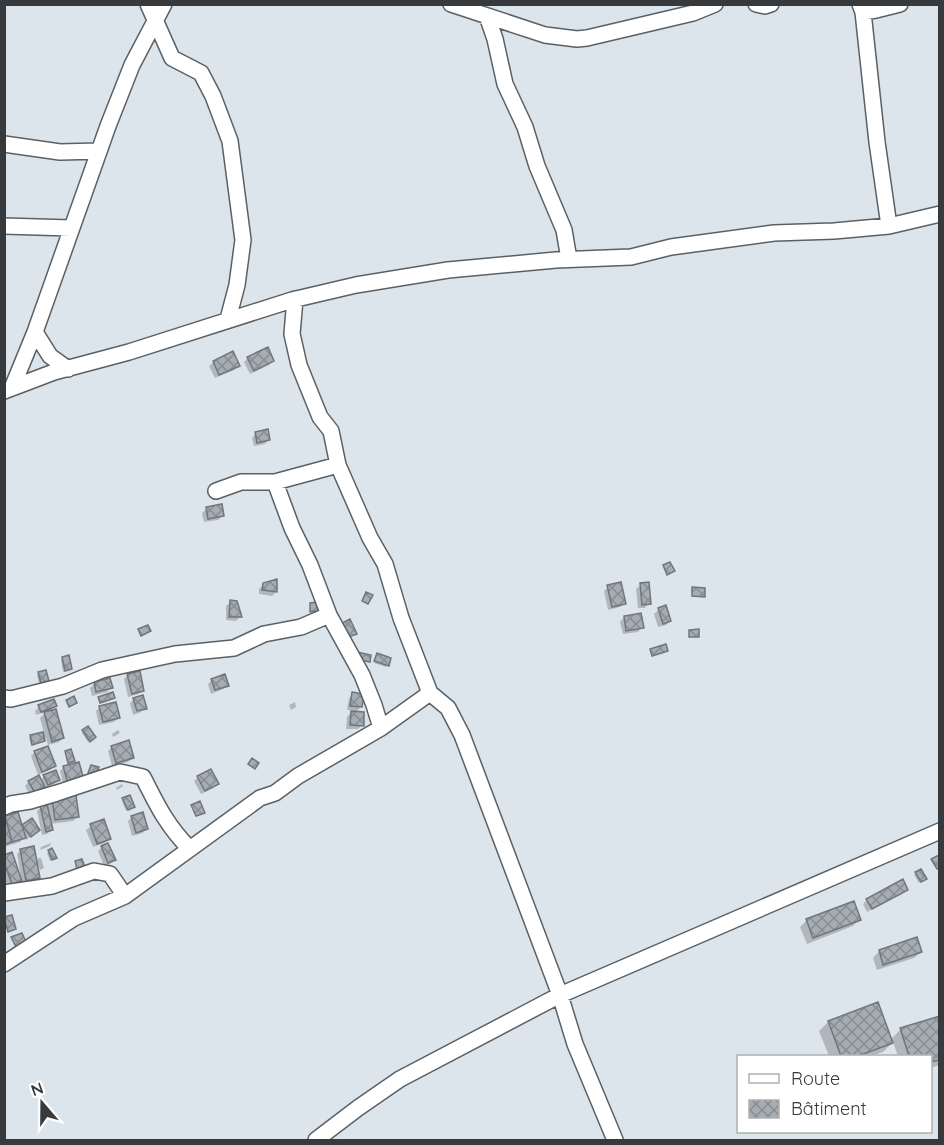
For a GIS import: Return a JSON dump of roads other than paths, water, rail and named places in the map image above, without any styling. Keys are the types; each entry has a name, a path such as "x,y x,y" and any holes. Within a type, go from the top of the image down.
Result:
{"street":[{"path":"148,4 172,58 201,73 213,96 230,141 243,240 237,285 228,319"},
{"path":"8,390 34,332 132,65 164,4"},
{"path":"451,4 545,35 577,39 693,13 715,4"},
{"path":"756,4 765,6 771,4"},
{"path":"889,226 862,8 876,10 900,4"},
{"path":"487,16 495,39 505,84 525,127 537,166 564,230 568,259"},
{"path":"495,39 513,24"},
{"path":"4,144 60,152 99,151"},
{"path":"8,390 228,319 295,299 356,285 448,270 568,259 631,257 671,247 774,233 889,226 939,214"},
{"path":"4,226 71,228"},
{"path":"295,299 292,334 299,365 320,417 331,431 338,465 370,538 385,564 401,618 430,693 448,708 462,735 560,995 575,1044 615,1140"},
{"path":"34,332 50,356 68,369"},
{"path":"216,491 241,482 275,482 338,465"},
{"path":"275,482 328,615 362,675 381,728"},
{"path":"4,698 12,699 63,686 102,670 175,654 234,648 264,634 301,627 328,615"},
{"path":"4,964 74,918 125,896 260,798 275,793 298,776 381,728 430,693"},
{"path":"4,807 120,772 143,777 163,817 190,849"},
{"path":"316,1140 400,1079 560,995 939,831"},
{"path":"4,893 52,886 94,871 110,874 125,896"}]}
